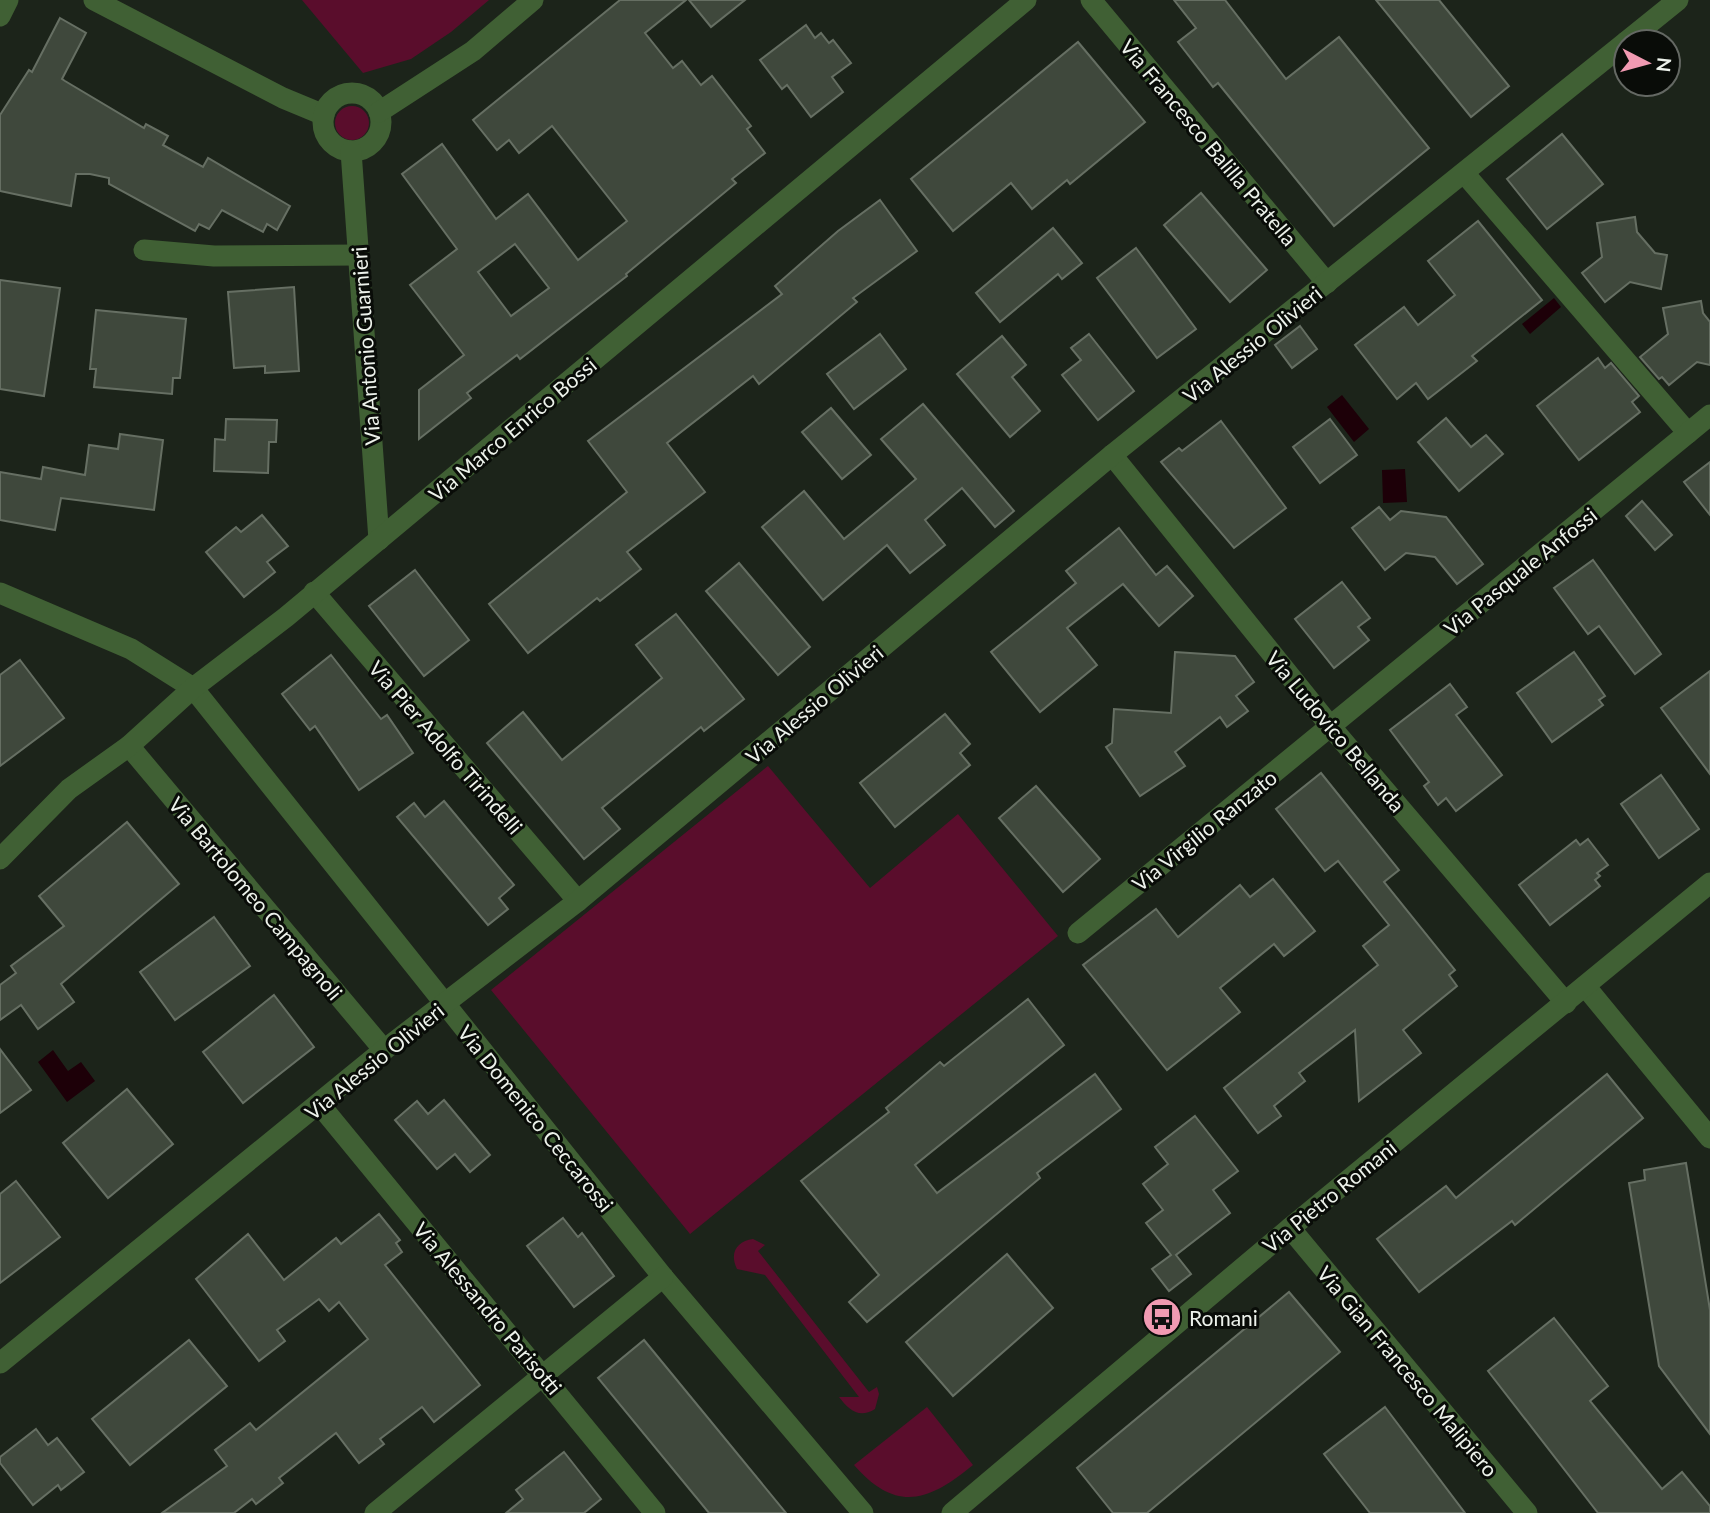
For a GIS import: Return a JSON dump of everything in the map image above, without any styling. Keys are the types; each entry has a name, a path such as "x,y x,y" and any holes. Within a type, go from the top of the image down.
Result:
{"street":[{"path":"0,16 8,0"},
{"path":"94,0 282,98 324,115"},
{"path":"379,112 473,51 533,0"},
{"name":"Via Marco Enrico Bossi","path":"0,859 69,789 129,746 193,688 286,617 1026,0"},
{"name":"Via Francesco Balilla Pratella","path":"1091,0 1327,284"},
{"name":"Via Alessio Olivieri","path":"1643,28 1678,0"},
{"name":"Via Alessio Olivieri","path":"0,1363 320,1105 384,1050 578,901 1112,455 1612,53"},
{"path":"352,93 373,102 379,112 378,134 371,143 351,151 331,142 324,132 324,115 332,101 352,93"},
{"name":"Via Antonio Guarnieri","path":"351,151 379,540"},
{"path":"1464,173 1688,433"},
{"path":"144,250 214,256 358,255"},
{"name":"Via Pasquale Anfossi","path":"1331,727 1710,415"},
{"name":"Via Ludovico Bellanda","path":"1112,455 1331,727 1566,1003"},
{"name":"Via Pier Adolfo Tirindelli","path":"314,592 578,901"},
{"name":"Via Domenico Ceccarossi","path":"0,593 131,649 193,688 663,1277 863,1513"},
{"name":"Via Virgilio Ranzato","path":"1078,933 1331,727"},
{"name":"Via Bartolomeo Campagnoli","path":"129,746 384,1050"},
{"name":"Via Pietro Romani","path":"952,1513 1290,1228 1710,883"},
{"path":"1585,986 1710,1138"},
{"name":"Via Alessandro Parisotti","path":"320,1105 655,1513"},
{"name":"Via Gian Francesco Malipiero","path":"1290,1228 1527,1513"},
{"path":"375,1513 663,1277"}],"shaded area":[{"path":"302,0 489,0 451,32 411,59 363,73"},
{"path":"352,106 364,111 369,123 364,135 352,140 340,135 335,123 340,111"},
{"path":"1554,298 1561,307 1530,334 1522,324"},
{"path":"1342,395 1369,429 1354,442 1327,407"},
{"path":"1405,469 1407,502 1383,503 1382,470"},
{"path":"768,766 870,888 958,814 1058,936 690,1234 491,990"},
{"path":"53,1050 68,1071 81,1062 95,1081 67,1102 38,1062"},
{"path":"753,1239 765,1245 758,1251 869,1392 877,1387 879,1394 875,1409 859,1413 847,1406 839,1397 859,1397 765,1275 737,1269 734,1258 736,1249 743,1242"},
{"path":"927,1407 973,1465 957,1478 927,1494 898,1496 869,1480 854,1465"}],"building":[{"path":"620,0 686,0 645,33 673,68 682,61 701,85 712,76 751,126 747,129 765,153 732,179 736,183 626,274 627,276 520,359 517,355 467,393 471,398 419,439 419,390 464,355 410,285 457,249 402,174 442,144 496,219 528,194 578,260 627,221 552,126 519,153 509,140 497,150 473,120","holes":["515,244 549,288 511,316 478,272"]},
{"path":"689,0 745,0 711,27"},
{"path":"1174,0 1225,0 1286,79 1339,37 1429,148 1334,226 1218,83 1213,87 1178,42 1196,28"},
{"path":"1376,0 1439,0 1509,86 1471,117"},
{"path":"60,18 86,33 62,79 144,128 146,124 168,136 163,145 203,167 208,158 290,206 277,230 267,224 263,232 222,210 209,229 199,224 195,231 109,184 109,178 90,174 76,174 71,206 0,191 0,115 29,70 32,72"},
{"path":"806,25 815,38 821,33 829,43 833,40 851,63 832,77 843,92 811,117 787,85 782,89 760,60"},
{"path":"1078,42 1145,122 1070,184 1067,180 1032,209 1011,183 953,231 911,179"},
{"path":"1562,134 1603,184 1547,229 1507,179"},
{"path":"1201,193 1267,270 1230,302 1164,225"},
{"path":"880,200 917,251 853,298 857,302 759,384 753,376 667,443 705,492 627,552 641,569 600,601 597,598 528,653 489,604 627,492 588,441 782,294 775,286 838,231"},
{"path":"1635,217 1637,232 1655,253 1667,255 1661,289 1630,282 1605,302 1582,273 1602,257 1597,223"},
{"path":"1478,221 1542,300 1472,356 1477,361 1428,399 1416,383 1397,399 1355,345 1404,307 1418,325 1455,295 1428,261"},
{"path":"1053,228 1082,263 1062,279 1058,274 1000,322 976,293"},
{"path":"1136,248 1196,329 1157,358 1097,278"},
{"path":"0,280 60,288 44,396 0,389"},
{"path":"294,287 299,371 265,373 265,366 234,368 228,292"},
{"path":"1701,301 1703,313 1710,322 1710,365 1697,362 1669,385 1662,377 1659,379 1640,357 1668,334 1663,308"},
{"path":"96,310 186,319 180,378 173,378 172,394 94,387 96,369 90,369"},
{"path":"1300,326 1317,349 1292,368 1275,345"},
{"path":"880,334 906,369 854,409 827,374"},
{"path":"1089,334 1134,391 1098,420 1062,375 1081,360 1071,348"},
{"path":"1002,336 1026,365 1012,377 1040,411 1010,437 957,374"},
{"path":"1598,358 1605,368 1611,363 1639,396 1632,402 1640,412 1579,460 1537,406"},
{"path":"923,404 1014,511 995,527 962,488 925,520 945,545 910,573 887,545 823,600 762,527 804,491 844,539 916,479 881,439"},
{"path":"831,408 871,455 842,479 802,432"},
{"path":"1446,418 1471,447 1486,435 1503,454 1459,491 1418,442"},
{"path":"226,419 277,420 276,442 269,442 268,473 214,471 215,439 225,440"},
{"path":"1330,419 1357,455 1320,483 1293,447"},
{"path":"1221,421 1286,508 1234,548 1161,462 1179,448 1182,451"},
{"path":"120,434 163,440 154,510 61,498 55,530 0,520 0,472 41,479 43,467 85,475 89,445 118,449"},
{"path":"1710,462 1710,515 1684,482"},
{"path":"1642,501 1672,535 1655,550 1626,516"},
{"path":"1379,507 1390,520 1401,511 1446,517 1483,564 1457,584 1435,557 1406,553 1385,570 1352,528"},
{"path":"262,515 288,546 267,562 275,572 244,597 206,552 236,527 241,532"},
{"path":"1119,528 1156,575 1167,566 1193,596 1159,626 1123,584 1067,628 1097,665 1040,712 991,652 1076,583 1066,571"},
{"path":"1593,560 1661,654 1635,674 1599,626 1588,634 1554,588"},
{"path":"739,563 810,647 778,675 706,591"},
{"path":"415,570 469,640 424,676 369,606"},
{"path":"1342,582 1370,618 1358,627 1369,640 1334,668 1295,619"},
{"path":"676,614 744,699 704,731 701,727 602,808 620,829 584,859 487,743 523,712 562,760 662,678 636,645"},
{"path":"1175,652 1235,656 1254,682 1236,696 1248,711 1227,727 1220,717 1175,752 1185,766 1140,796 1106,747 1112,743 1114,709 1171,713"},
{"path":"1574,652 1605,696 1599,700 1603,705 1552,742 1517,693"},
{"path":"331,655 381,719 387,715 413,753 359,790 315,726 310,730 282,694"},
{"path":"20,660 64,718 0,766 0,675"},
{"path":"1710,671 1710,774 1661,708"},
{"path":"1450,684 1467,707 1456,715 1502,775 1456,811 1446,798 1438,805 1424,786 1429,782 1390,730"},
{"path":"945,714 970,744 960,753 970,765 895,827 860,783"},
{"path":"1321,773 1399,870 1384,882 1455,970 1449,975 1457,986 1403,1030 1421,1053 1359,1101 1355,1030 1299,1073 1305,1081 1274,1106 1281,1116 1258,1133 1224,1088 1378,965 1363,946 1389,925 1338,861 1325,871 1276,809"},
{"path":"1661,775 1699,829 1659,858 1621,804"},
{"path":"1036,786 1100,859 1063,892 999,818"},
{"path":"444,801 514,885 499,898 508,909 488,925 397,817 414,803 425,817"},
{"path":"127,822 179,884 61,984 74,1002 38,1029 21,1005 0,1020 0,985 16,973 11,966 64,926 39,896"},
{"path":"1588,839 1608,865 1597,873 1600,876 1595,880 1600,886 1550,925 1519,885 1576,840 1580,845"},
{"path":"1273,879 1315,931 1284,956 1274,944 1220,988 1240,1012 1167,1070 1083,965 1156,909 1178,937 1240,885 1250,897"},
{"path":"214,917 250,966 175,1020 140,972"},
{"path":"274,995 314,1047 243,1103 203,1052"},
{"path":"1028,999 1064,1045 915,1165 937,1193 1095,1074 1121,1109 1037,1173 1040,1178 867,1322 849,1302 879,1275 801,1181 889,1112 886,1108 940,1062 944,1066"},
{"path":"0,1049 31,1090 0,1113"},
{"path":"1607,1074 1643,1118 1515,1225 1512,1221 1419,1292 1377,1239 1446,1186 1456,1198"},
{"path":"127,1089 173,1144 108,1198 63,1143"},
{"path":"444,1100 490,1155 470,1172 455,1154 437,1169 395,1120 417,1101 428,1114"},
{"path":"1195,1116 1238,1171 1213,1190 1230,1213 1176,1255 1191,1274 1169,1291 1152,1269 1171,1255 1146,1223 1163,1210 1143,1184 1168,1164 1155,1147"},
{"path":"1686,1163 1710,1310 1710,1434 1659,1366 1629,1183 1645,1180 1644,1170"},
{"path":"16,1181 60,1237 0,1283 0,1194"},
{"path":"379,1214 400,1240 396,1243 402,1252 385,1265 480,1385 434,1422 422,1407 380,1439 384,1444 359,1463 336,1433 279,1478 283,1483 256,1504 252,1499 234,1513 162,1513 227,1466 215,1450 250,1423 256,1430 368,1339 339,1302 329,1311 319,1299 277,1330 285,1341 259,1361 196,1279 248,1234 284,1280 336,1238 341,1244"},
{"path":"563,1218 578,1237 582,1233 614,1276 574,1307 527,1246"},
{"path":"1007,1254 1053,1308 953,1396 906,1342"},
{"path":"1289,1292 1340,1352 1147,1513 1113,1513 1077,1468"},
{"path":"1554,1318 1608,1386 1590,1401 1662,1489 1682,1472 1710,1506 1710,1513 1598,1513 1488,1371"},
{"path":"189,1340 227,1386 130,1465 92,1419"},
{"path":"644,1340 786,1513 709,1513 598,1378"},
{"path":"1385,1407 1465,1513 1370,1513 1324,1454"},
{"path":"36,1429 48,1445 57,1438 84,1472 61,1490 58,1485 33,1505 0,1463 0,1457"},
{"path":"564,1452 601,1499 584,1513 506,1513 523,1499 516,1490"}],"place":[{"name":"Romani","path":"1162,1317"}]}
